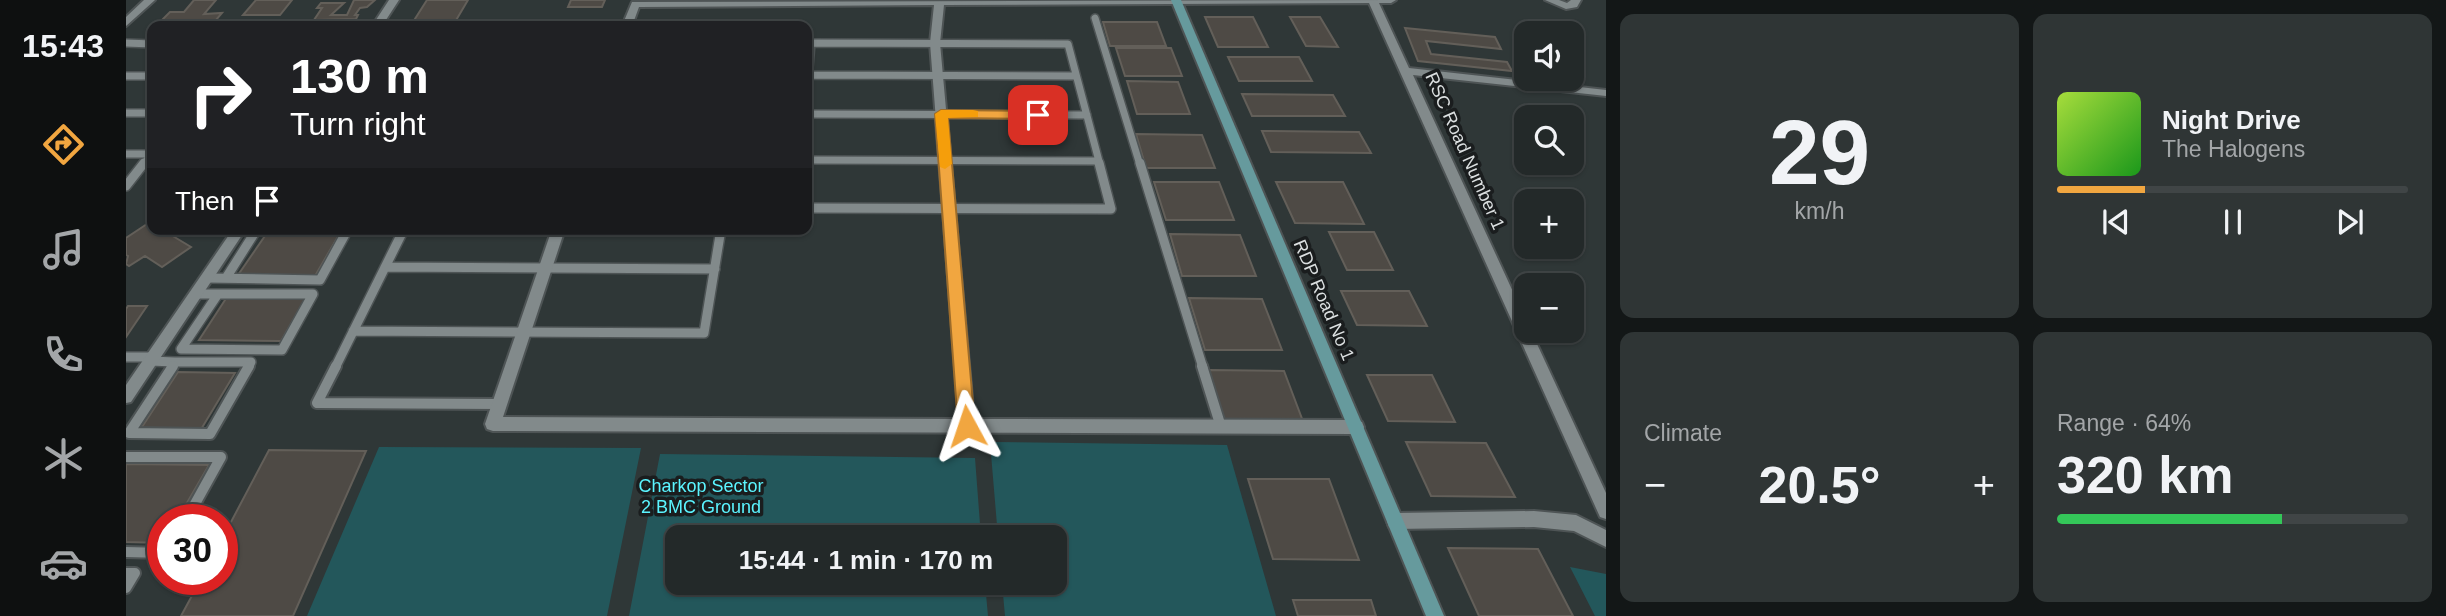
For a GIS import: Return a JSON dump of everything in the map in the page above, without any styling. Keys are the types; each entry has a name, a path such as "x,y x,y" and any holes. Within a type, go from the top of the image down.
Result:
{"street":[{"path":"126,23 150,0"},
{"path":"380,21 394,0"},
{"name":"RSC Road Number 1","path":"1373,0 1606,511"},
{"path":"629,21 635,4 705,2 1391,0"},
{"path":"1550,0 1566,6 1574,5 1576,0"},
{"path":"939,1 935,43 967,426"},
{"name":"RDP Road No 1","path":"1177,1 1435,616"},
{"path":"1405,71 1606,93"},
{"path":"126,397 236,235"},
{"path":"557,235 493,424 1356,427"},
{"path":"1395,521 1534,519 1576,523 1606,539"}],"lane":[{"path":"1095,18 1221,427"},
{"path":"126,43 147,44"},
{"path":"812,43 1068,44 1111,209 812,208"},
{"path":"812,75 1076,75"},
{"path":"126,76 147,76"},
{"path":"126,113 147,113"},
{"path":"812,114 1087,115"},
{"path":"126,154 147,154"},
{"path":"126,186 147,160"},
{"path":"812,160 1099,161"},
{"path":"226,278 253,235"},
{"path":"207,278 320,280 345,235"},
{"path":"401,235 317,403 500,404"},
{"path":"353,331 704,332 720,235"},
{"path":"384,267 715,269"},
{"path":"196,294 218,294 313,294 282,350 181,349 218,294"},
{"path":"126,357 175,362 251,362 210,434 129,433 175,362"},
{"path":"126,457 221,457 195,504"},
{"path":"126,552 147,553"},
{"path":"126,573 135,573 126,588"}],"green space":[{"path":"990,442 1227,445 1276,616 1005,616 1003,595 1067,595 1067,525 997,525"},
{"path":"379,447 641,448 607,616 307,616"},
{"name":"Charkop Sector 2 BMC Ground","path":"660,454 975,458 980,525 665,525 665,595 986,595 988,616 629,616"},
{"path":"1570,567 1606,574 1606,616 1595,616"}],"building":[{"path":"194,0 216,0 204,14 222,13 216,20 162,20 170,12 184,12"},
{"path":"256,0 292,0 280,15 243,15"},
{"path":"354,0 375,0 367,7 360,8 355,15 358,15 356,19 314,20 322,8 317,8 321,3 344,3 331,15 347,15"},
{"path":"427,0 468,0 456,21 414,21"},
{"path":"571,0 605,0 602,7 568,7"},
{"path":"1205,17 1253,17 1268,47 1218,47"},
{"path":"1290,17 1320,17 1338,47 1306,46"},
{"path":"1103,22 1157,22 1166,46 1110,46"},
{"path":"1405,28 1495,37 1501,49 1426,41 1431,54 1507,62 1512,71 1418,61"},
{"path":"1116,48 1171,48 1182,76 1125,76"},
{"path":"1228,57 1299,57 1312,81 1239,81"},
{"path":"1127,81 1178,82 1190,114 1137,114"},
{"path":"1242,94 1333,95 1345,116 1252,116"},
{"path":"1262,131 1359,132 1371,153 1271,152"},
{"path":"1136,134 1202,135 1215,168 1146,168"},
{"path":"1154,182 1219,182 1234,220 1166,220"},
{"path":"1276,182 1343,182 1364,224 1295,223"},
{"path":"147,224 147,235 171,235 191,247 162,267 145,256 129,266 126,264 126,238"},
{"path":"1329,232 1374,232 1393,270 1347,270"},
{"path":"1170,234 1240,235 1256,276 1182,276"},
{"path":"266,235 339,235 315,276 238,275"},
{"path":"1341,291 1409,291 1427,326 1357,325"},
{"path":"227,297 306,298 281,341 199,340"},
{"path":"1189,298 1262,299 1282,350 1205,350"},
{"path":"128,306 147,306 126,337 126,309"},
{"path":"1209,370 1284,371 1304,424 1225,423"},
{"path":"178,372 235,373 200,431 140,430"},
{"path":"1367,375 1432,375 1455,422 1388,421"},
{"path":"1406,442 1486,443 1515,497 1431,496"},
{"path":"269,450 366,451 293,616 181,616 192,595 238,595 238,509"},
{"path":"126,464 209,465 186,504 147,504 147,543 126,542"},
{"path":"1248,479 1329,479 1359,560 1273,559"},
{"path":"1448,548 1538,549 1573,616 1479,616"},
{"path":"1293,600 1371,600 1376,616 1298,616"}],"slow traffic":[{"path":"945,164 941,114 973,114"}],"route":[{"path":"967,426 941,114 1038,115"}]}
